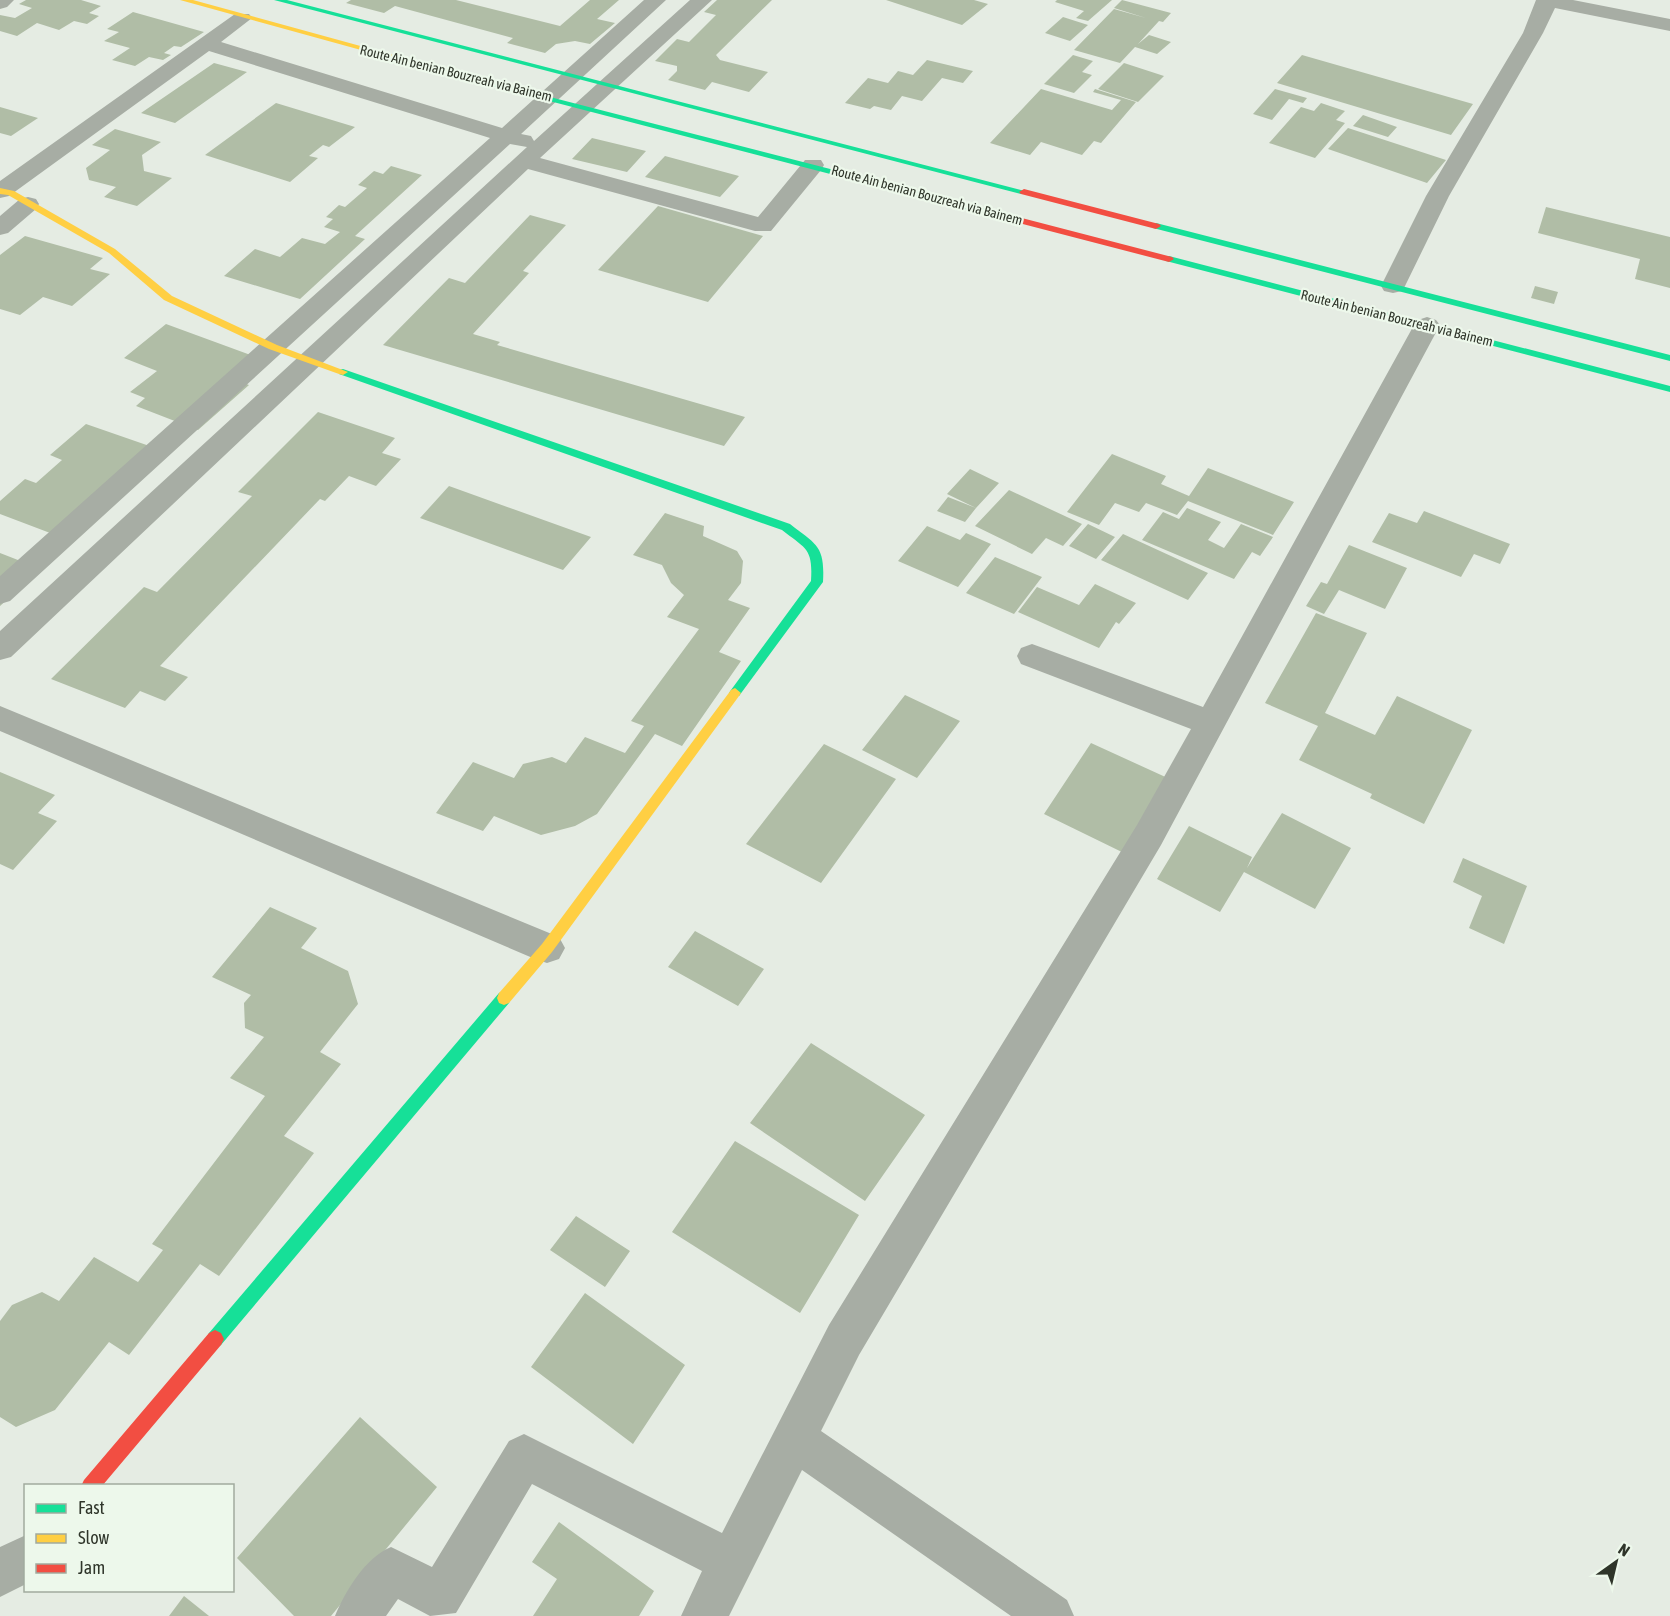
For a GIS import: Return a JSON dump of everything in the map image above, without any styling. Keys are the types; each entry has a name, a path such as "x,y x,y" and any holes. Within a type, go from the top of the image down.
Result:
{"main road":[{"name":"Route Ain benian Bouzreah via Bainem","path":"184,0 242,18 1670,389"},
{"name":"Route Ain benian Bouzreah via Bainem","path":"278,0 608,87 1670,358"},
{"path":"4,184 11,193 28,204 112,251 168,298 273,347 786,527 807,540 819,561 817,582 547,948 91,1484"}],"street":[{"path":"0,3 4,0"},
{"path":"0,593 656,0"},
{"path":"0,649 532,153 702,0"},
{"path":"1392,286 1432,204 1521,53 1547,0 1670,25"},
{"path":"4,184 242,18"},
{"path":"206,44 506,136 532,153 763,226 813,165"},
{"path":"0,228 28,204"},
{"path":"704,1616 844,1341 1149,835 1427,325"},
{"path":"1032,656 1210,723"},
{"path":"0,718 547,948"},
{"path":"795,1439 1051,1616"},
{"path":"358,1616 391,1570 440,1597 524,1456 732,1562"},
{"path":"0,1574 24,1558"}],"building":[{"path":"26,0 81,0 101,6 89,13 99,16 87,24 74,21 59,30 37,23 17,36 0,31 0,15 15,18 32,8 19,4"},
{"path":"351,0 456,0 560,26 590,0 619,0 597,19 615,23 590,44 575,41 556,44 545,53 507,43 513,38 395,6 384,13 346,3"},
{"path":"717,0 772,0 716,55 720,60 768,72 749,92 712,82 705,90 668,80 677,71 677,66 655,61 677,39 689,42 716,15 704,12"},
{"path":"886,0 974,0 988,4 962,25"},
{"path":"1057,0 1112,0 1088,21 1076,18 1084,11 1055,2"},
{"path":"1122,0 1171,13 1163,22 1159,21 1138,44 1149,35 1171,42 1157,54 1135,47 1120,63 1074,50 1114,9 1146,18 1114,8"},
{"path":"133,12 204,32 181,47 174,46 164,53 171,55 163,60 149,57 135,66 112,60 130,48 104,41 119,32 107,29"},
{"path":"1063,17 1088,25 1070,41 1045,33"},
{"path":"1073,55 1093,61 1082,72 1092,75 1074,93 1044,84"},
{"path":"1302,55 1473,104 1451,135 1277,83"},
{"path":"927,60 973,71 963,83 942,78 922,101 902,96 891,110 874,106 870,109 845,103 868,78 888,83 898,71 913,75"},
{"path":"214,63 247,72 175,123 141,113"},
{"path":"1124,63 1164,76 1138,102 1098,89"},
{"path":"1041,89 1112,110 1121,100 1093,92 1095,89 1136,102 1101,143 1094,141 1082,155 1041,142 1030,155 990,143"},
{"path":"1275,89 1307,98 1303,103 1289,99 1272,120 1253,114"},
{"path":"276,103 355,127 329,147 323,145 309,156 318,158 290,182 205,155"},
{"path":"1321,103 1345,111 1336,120 1345,123 1315,158 1269,143 1301,107 1314,111"},
{"path":"0,107 38,118 11,136 0,133"},
{"path":"1363,115 1397,127 1388,137 1353,126"},
{"path":"1348,128 1446,160 1427,183 1328,149"},
{"path":"115,129 161,142 142,155 144,171 172,178 137,206 104,197 116,187 89,180 86,168 110,150 92,145"},
{"path":"592,138 646,151 627,172 572,159"},
{"path":"665,156 739,176 720,197 645,177"},
{"path":"391,166 422,175 355,236 365,239 300,299 224,276 255,249 280,257 302,238 325,244 340,232 324,227 333,219 326,217 339,205 345,207 367,188 358,185 374,171 383,174"},
{"path":"658,206 763,236 708,302 598,270"},
{"path":"1546,207 1670,237 1670,288 1635,279 1640,259 1538,233"},
{"path":"530,215 566,225 523,271 529,273 473,334 500,342 497,345 745,417 724,446 383,345 449,278 465,283"},
{"path":"25,236 103,258 90,269 110,274 72,306 43,297 20,315 0,309 0,255"},
{"path":"1535,286 1558,292 1554,304 1531,298"},
{"path":"166,324 256,357 231,378 249,385 198,430 136,406 145,398 130,392 157,371 124,358"},
{"path":"318,412 395,438 382,453 401,459 376,486 349,476 325,501 320,499 160,666 188,677 165,701 140,691 125,708 51,679 144,587 157,592 252,496 238,492"},
{"path":"86,424 161,450 66,539 0,514 0,501 25,479 36,483 62,460 50,455"},
{"path":"1112,454 1166,476 1161,484 1189,496 1208,468 1294,502 1273,535 1188,501 1177,515 1146,503 1139,512 1115,503 1099,525 1067,512"},
{"path":"970,469 999,483 976,508 947,494"},
{"path":"449,486 591,537 563,570 420,518"},
{"path":"1009,490 1082,524 1063,546 1046,538 1032,554 975,526"},
{"path":"948,497 976,508 965,522 937,511"},
{"path":"1187,508 1221,522 1208,540 1224,548 1241,524 1273,537 1260,556 1252,552 1234,579 1142,540 1163,512 1179,519"},
{"path":"1424,511 1510,544 1500,564 1474,554 1461,577 1372,542 1389,513 1417,523"},
{"path":"665,513 704,526 703,536 737,551 743,561 741,583 728,600 750,608 719,652 741,661 682,746 655,734 597,814 575,826 541,835 494,816 483,831 436,813 473,762 514,778 523,764 552,757 566,763 585,737 625,753 644,726 631,721 699,629 667,617 684,595 671,583 662,565 633,555"},
{"path":"1088,524 1115,537 1096,559 1069,546"},
{"path":"927,526 960,540 966,533 991,544 958,587 898,561"},
{"path":"1123,534 1208,573 1188,600 1101,560"},
{"path":"1349,545 1407,568 1385,609 1339,590 1324,614 1306,606 1321,582 1327,584"},
{"path":"0,553 41,569 0,606"},
{"path":"995,557 1042,577 1014,614 966,593"},
{"path":"1095,584 1136,603 1119,624 1116,622 1099,648 1018,612 1037,587 1079,605"},
{"path":"1316,613 1367,633 1325,713 1375,735 1397,696 1472,730 1424,824 1370,798 1372,794 1299,760 1318,726 1265,703"},
{"path":"905,695 960,721 917,778 862,750"},
{"path":"1091,743 1172,780 1128,855 1044,814"},
{"path":"824,744 896,779 821,883 746,844"},
{"path":"0,772 55,795 38,813 57,821 13,870 0,864"},
{"path":"1282,813 1351,848 1315,909 1244,872 1220,912 1157,879 1189,826 1252,857 1247,868"},
{"path":"1463,858 1527,886 1504,944 1469,928 1482,896 1453,882"},
{"path":"270,907 317,928 301,948 348,971 358,1004 320,1052 341,1064 284,1136 314,1153 219,1276 200,1264 129,1355 109,1342 55,1410 16,1427 0,1417 0,1321 12,1305 42,1292 59,1301 94,1257 138,1282 163,1250 152,1244 265,1096 230,1078 264,1037 245,1028 244,1003 251,995 212,977"},
{"path":"695,931 764,969 738,1006 668,967"},
{"path":"811,1043 925,1115 865,1201 750,1123"},
{"path":"735,1141 859,1215 800,1313 672,1232"},
{"path":"576,1216 630,1251 605,1287 550,1250"},
{"path":"585,1293 685,1365 633,1444 531,1367"},
{"path":"360,1417 437,1487 331,1616 294,1616 237,1558"},
{"path":"559,1522 654,1591 639,1616 533,1616 557,1579 532,1562"},
{"path":"184,1596 209,1616 169,1616"}],"traffic: fast":[{"path":"278,0 1024,192"},
{"path":"491,83 987,212"},
{"path":"1156,226 1670,358"},
{"path":"1169,259 1670,389"},
{"path":"343,372 786,527 813,548 818,562 817,582 735,693"},
{"path":"215,1339 504,998"}],"traffic: slow":[{"path":"184,0 491,83"},
{"path":"0,191 11,193 112,251 168,298 273,347 343,372"},
{"path":"504,998 547,948 735,693"}],"traffic: jam":[{"path":"1024,192 1156,226"},
{"path":"987,212 1169,259"},
{"path":"92,1484 215,1339"}]}
